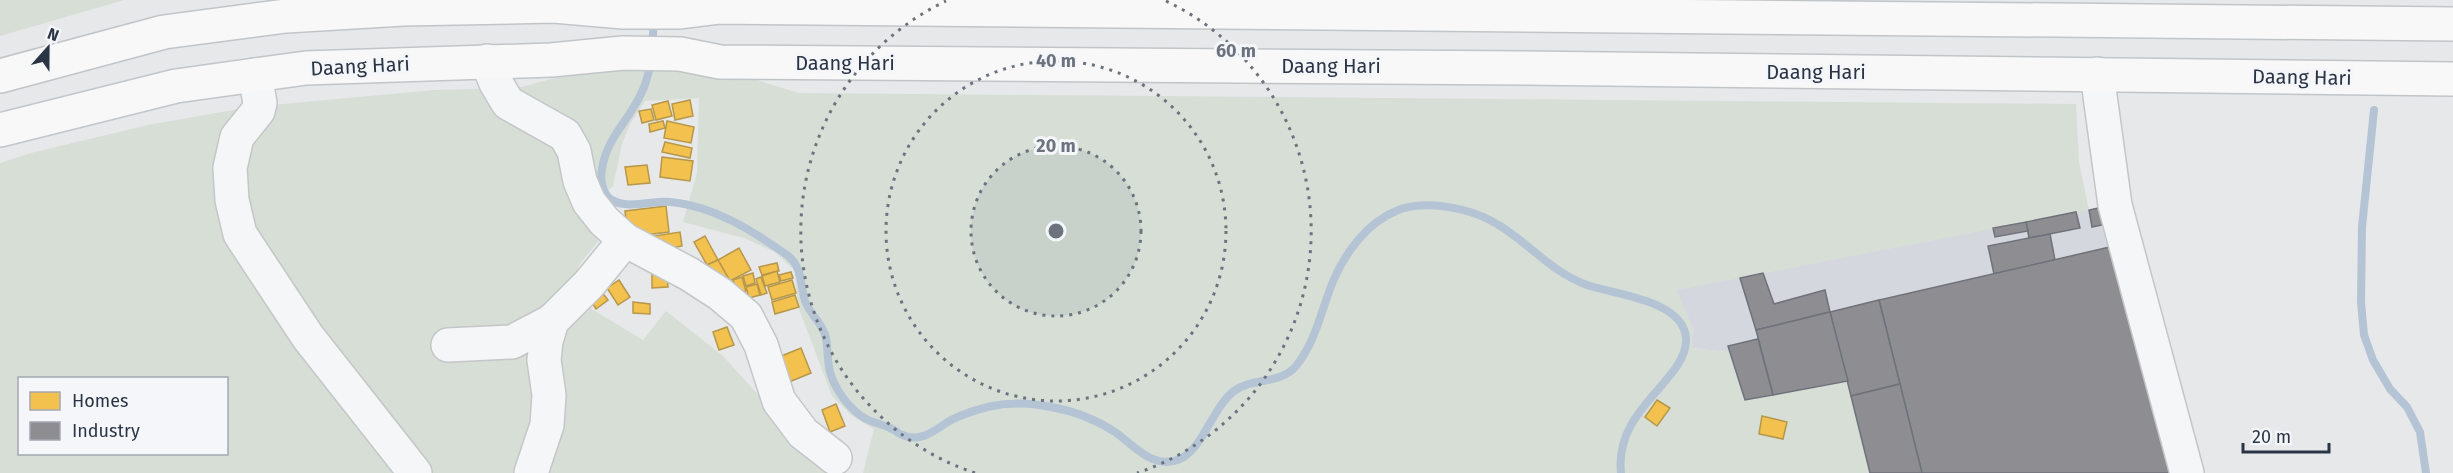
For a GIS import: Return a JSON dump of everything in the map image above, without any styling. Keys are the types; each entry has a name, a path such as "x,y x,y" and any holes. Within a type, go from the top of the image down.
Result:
{"main road":[{"path":"0,76 164,32 272,9 554,6 623,12 680,12 720,7 1524,7 1569,16 2453,24"},
{"path":"1569,16 1570,68"},
{"name":"Daang Hari","path":"0,130 176,86 306,68 551,60 623,54 680,54 720,62 1570,68 2453,79"}],"street":[{"path":"487,61 508,103 565,135 574,151 580,181 589,202 625,240 673,265 720,294 746,316 761,345 779,401 803,433 835,458"},
{"path":"2097,74 2115,205 2187,473"},
{"path":"255,75 260,103 258,111 237,137 230,168 232,200 240,234 308,337 415,473"},
{"path":"448,345 512,342 552,321 589,284 625,240"},
{"path":"531,473 547,425 549,395 544,360 546,341 552,321"}],"shaded area":[{"path":"0,0 124,0 0,36"},
{"path":"588,69 720,69 799,93 2076,104 2079,162 2089,210 1677,290 1693,329 1691,348 1729,352 1745,400 1848,381 1870,473 863,473 874,429 852,416 832,396 799,309 794,270 775,252 744,238 683,222 697,173 699,98 645,101 630,124 622,144 613,186 584,213 601,238 581,262 565,293 643,340 666,311 723,356 771,409 841,473 0,473 0,163 31,153 148,125 250,107 434,90 518,88"},
{"path":"2123,203 2204,473 1870,473 1745,400 1729,352 1691,348 1693,329 1676,290"}],"building: Homes":[{"path":"690,100 693,116 675,120 672,104"},
{"path":"668,101 672,116 656,120 652,105"},
{"path":"651,109 654,120 642,123 639,111"},
{"path":"663,121 665,128 650,132 649,124"},
{"path":"667,121 694,127 691,143 664,138"},
{"path":"665,142 692,148 690,158 662,152"},
{"path":"662,157 693,161 690,181 660,177"},
{"path":"647,165 650,183 628,185 625,167"},
{"path":"666,206 669,232 628,237 625,211"},
{"path":"680,232 682,246 651,252 648,237"},
{"path":"705,236 718,260 707,265 694,242"},
{"path":"739,248 751,270 730,281 718,260"},
{"path":"718,260 730,281 719,287 707,265"},
{"path":"777,263 779,271 762,275 759,267"},
{"path":"777,271 780,282 765,286 762,276"},
{"path":"652,272 667,272 668,287 652,288"},
{"path":"791,272 793,278 781,281 779,275"},
{"path":"753,273 755,283 746,286 743,276"},
{"path":"742,277 746,291 737,293 733,280"},
{"path":"761,277 767,293 761,295 756,279"},
{"path":"619,280 630,297 618,305 607,288"},
{"path":"792,280 796,293 772,300 768,287"},
{"path":"757,284 760,295 749,298 746,287"},
{"path":"598,287 608,300 596,309 587,295"},
{"path":"795,295 799,307 775,314 772,302"},
{"path":"633,302 650,304 650,314 633,313"},
{"path":"727,327 734,345 719,350 713,332"},
{"path":"801,348 811,373 789,382 779,357"},
{"path":"1657,400 1670,408 1657,426 1645,417"},
{"path":"836,404 845,426 830,432 822,410"},
{"path":"1762,416 1787,422 1783,439 1759,434"}],"building: Industry":[{"path":"2108,206 2111,223 2092,227 2089,210"},
{"path":"2076,212 2080,228 2029,238 2026,222"},
{"path":"2026,222 2028,231 1995,237 1993,228"},
{"path":"2050,234 2055,260 1994,274 1988,246"},
{"path":"2110,247 2170,473 1922,473 1879,300"},
{"path":"1763,273 1774,304 1825,290 1830,312 1756,330 1740,278"},
{"path":"1879,300 1900,384 1851,396 1830,312"},
{"path":"1830,312 1848,381 1773,395 1756,330"},
{"path":"1758,339 1773,395 1745,400 1728,346"},
{"path":"1900,384 1922,473 1870,473 1851,396"}],"waterway":[{"path":"652,48 654,19"},
{"path":"651,61 641,94 604,158 601,177 606,194 618,203 671,202 687,204 718,214 761,237 787,255 796,265 807,306 824,333 830,372 839,392 860,415 901,434 912,437 924,436 951,420 976,410 999,405 1029,404 1060,409 1092,419 1115,432 1145,455 1162,462 1182,458 1203,436 1220,407 1234,391 1249,384 1282,376 1296,366 1314,335 1339,269 1359,239 1376,223 1396,211 1412,206 1429,205 1455,208 1482,216 1513,235 1570,277 1587,285 1661,307 1682,325 1686,338 1683,353 1676,368 1628,430 1622,450 1621,473"},
{"path":"2374,110 2362,227 2361,302 2364,335 2373,360 2390,389 2407,407 2420,432 2426,473"}]}
